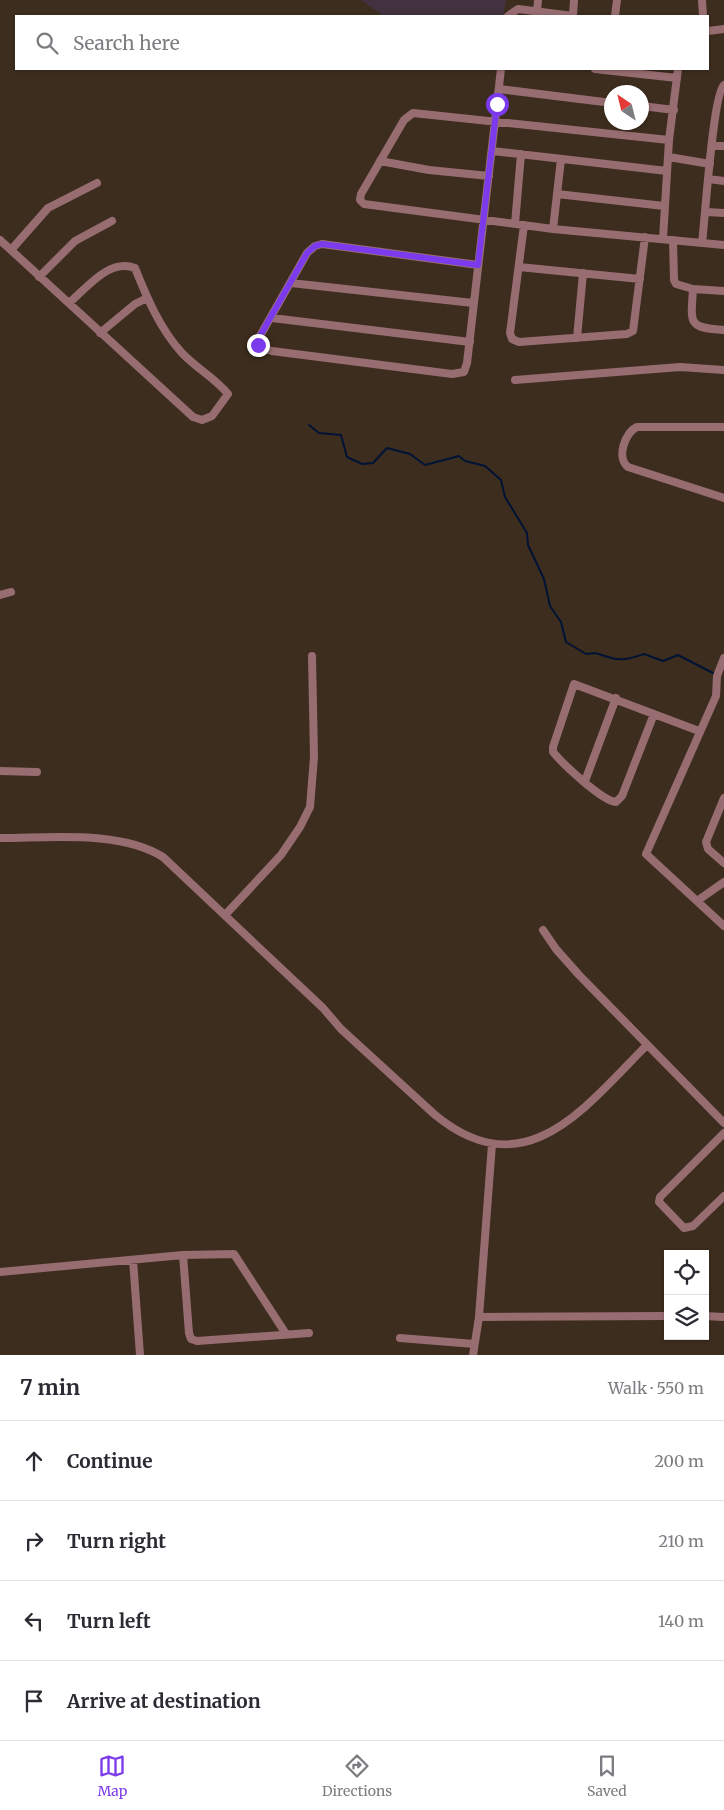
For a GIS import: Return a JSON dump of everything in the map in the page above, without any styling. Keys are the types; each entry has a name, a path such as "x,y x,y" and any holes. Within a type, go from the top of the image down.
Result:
{"street":[{"path":"536,12 538,0"},
{"path":"573,15 574,0"},
{"path":"615,15 617,0"},
{"path":"702,0 703,15"},
{"path":"509,15 518,9 564,15"},
{"path":"709,31 724,29"},
{"path":"478,265 318,244 307,253 258,342 259,346 266,350 452,374 461,374 466,369 501,70"},
{"path":"604,70 677,78"},
{"path":"663,238 667,171 678,70"},
{"path":"702,243 707,212 710,164 720,113 720,88 724,85"},
{"path":"499,89 604,102"},
{"path":"649,107 674,110"},
{"path":"670,140 495,120 413,113 404,120 361,194 360,200 364,204 554,229 724,245"},
{"path":"713,146 724,146"},
{"path":"492,151 667,171"},
{"path":"515,224 521,154"},
{"path":"669,157 710,164"},
{"path":"554,229 561,159"},
{"path":"380,161 489,176"},
{"path":"708,179 724,180"},
{"path":"12,250 48,208 97,183"},
{"path":"557,194 664,206"},
{"path":"707,212 724,213"},
{"path":"39,277 75,241 112,221"},
{"path":"524,225 510,333 512,340 519,342 627,334 633,331 645,237"},
{"path":"0,240 39,277 193,416 202,420 212,416 228,394 220,384 182,354 146,298 135,268 127,265 104,272 69,303"},
{"path":"673,240 674,280 680,287 724,290"},
{"path":"519,267 640,279"},
{"path":"577,338 583,274"},
{"path":"291,283 473,303"},
{"path":"693,289 693,321 696,326 701,329 724,330"},
{"path":"100,332 146,298"},
{"path":"272,318 470,342"},
{"path":"515,380 680,367 724,370"},
{"path":"724,427 637,427 631,431 622,453 622,460 628,467 724,498"},
{"path":"0,595 12,592"},
{"path":"226,914 281,855 300,828 310,808 314,757 312,656"},
{"path":"724,658 717,676 716,696 646,854 724,926"},
{"path":"654,714 620,799 612,802 557,756 553,747 574,684 616,698 699,731"},
{"path":"716,696 724,700"},
{"path":"585,781 616,698"},
{"path":"0,771 37,772"},
{"path":"724,798 706,842 708,848 724,863"},
{"path":"0,838 103,839 128,843 154,851 226,914 323,1008 342,1029 434,1114 463,1134 492,1144 522,1142 552,1133 594,1098 647,1044"},
{"path":"697,901 724,882"},
{"path":"543,930 562,956 724,1123"},
{"path":"724,1133 660,1197 659,1202 684,1228 688,1229 724,1196"},
{"path":"473,1355 479,1317 492,1144"},
{"path":"0,1272 226,1252 234,1254 286,1334"},
{"path":"183,1256 189,1333 192,1339 309,1333"},
{"path":"133,1260 140,1355"},
{"path":"479,1317 664,1316"},
{"path":"709,1316 724,1317"},
{"path":"400,1338 474,1344"}],"shaded area":[{"path":"361,0 506,0 503,15 383,15"}],"waterway":[{"path":"309,425 319,433 341,435 347,457 362,464 373,463 387,448 410,454 425,465 459,456 465,461 485,466 501,480 505,497 527,533 528,545 544,579 550,606 561,622 566,642 586,654 596,653 617,659 631,658 644,654 663,661 678,655 713,673"}],"route":[{"path":"258,345 260,336 272,318 307,253 318,244 478,265 497,104"}]}
